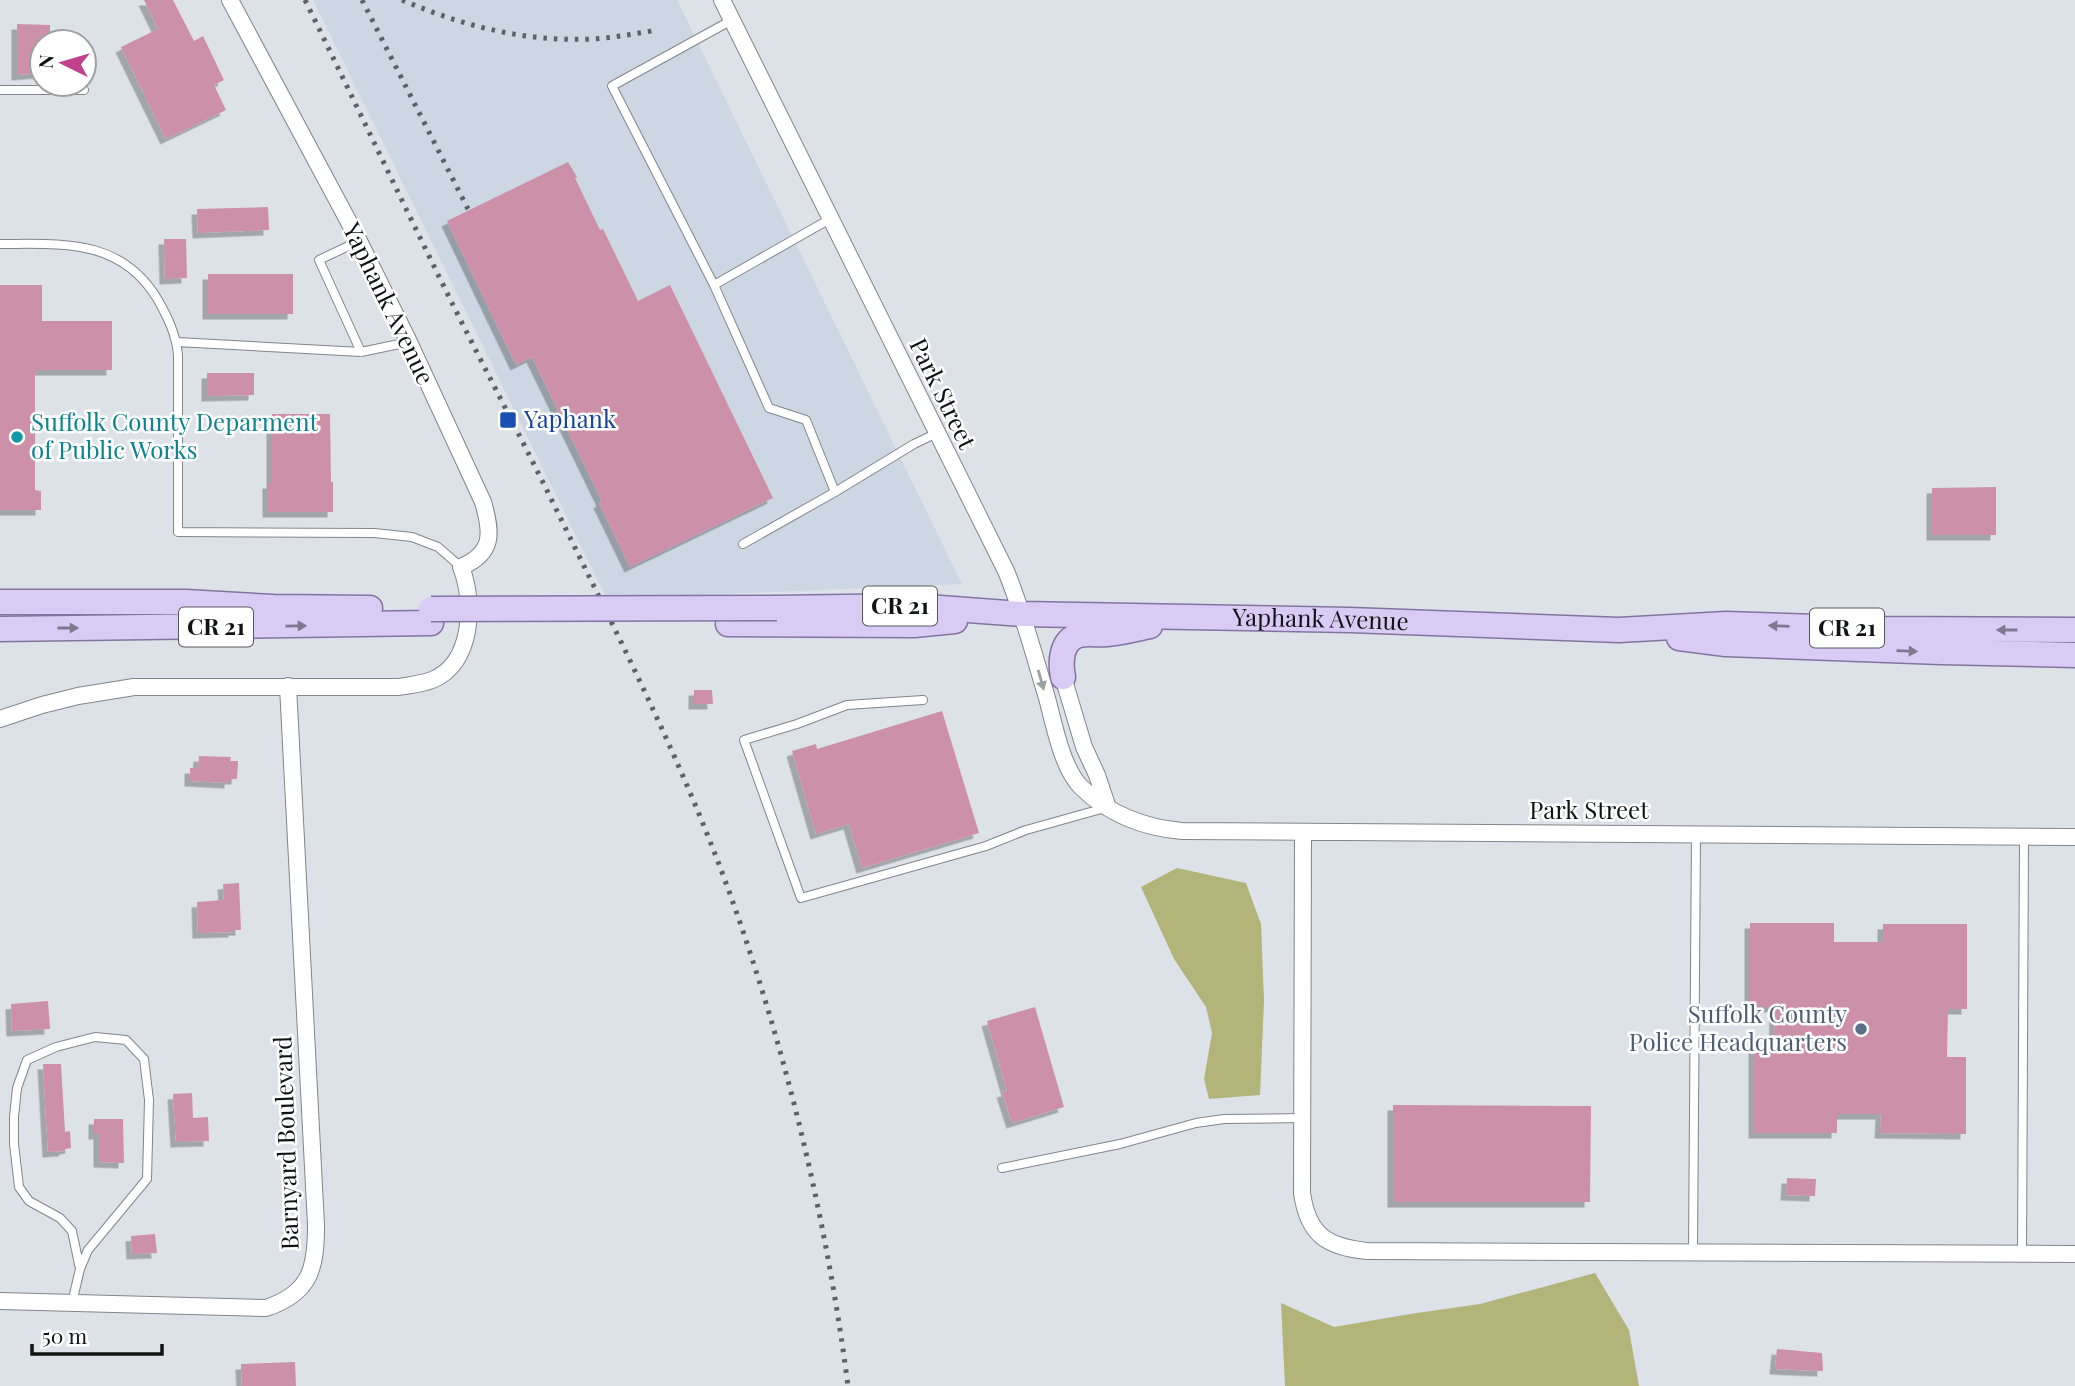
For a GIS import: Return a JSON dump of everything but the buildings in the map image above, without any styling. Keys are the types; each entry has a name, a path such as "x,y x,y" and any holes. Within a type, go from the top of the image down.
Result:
{"main road":[{"name":"Yaphank Avenue","path":"0,602 186,602 431,617"},
{"name":"Yaphank Avenue","path":"0,629 431,617 778,616 914,606 1022,614 1197,616 1619,630 1726,624 1882,629 2075,630"},
{"path":"1063,677 1063,649 1074,637 1107,635 1197,616"},
{"name":"Yaphank Avenue","path":"1619,630 1726,644 2075,655"}],"street":[{"name":"Yaphank Avenue","path":"230,0 359,241 483,502 488,530 486,547 481,556 461,567"},
{"name":"Park Street","path":"722,0 1006,571 1070,770 1080,787 1108,808 1141,824 1168,830 2075,837"},
{"path":"0,719 42,705 107,690 165,686 399,687 433,680 457,658 467,632 468,588 461,567"},
{"path":"1063,677 1084,747 1108,808"},
{"name":"Barnyard Boulevard","path":"0,1301 266,1308 296,1294 309,1277 315,1250 316,1225 288,687"},
{"path":"1303,832 1302,1185 1308,1219 1321,1236 1341,1247 1367,1251 2075,1254"}],"lane":[{"path":"732,20 612,86 714,285 769,408 806,420 835,492"},
{"path":"0,90 28,90"},
{"path":"714,285 830,219"},
{"path":"359,241 319,260 361,352"},
{"path":"0,244 74,245 94,249 122,261 155,296 177,342 178,532 374,533 412,537 438,547 461,567"},
{"path":"177,342 361,352 409,342"},
{"path":"743,544 937,433"},
{"path":"923,700 847,705 744,740 801,898 986,846 1026,830 1108,808"},
{"path":"1693,1252 1696,834"},
{"path":"2022,1254 2024,837"},
{"path":"72,1303 80,1269 88,1250 147,1179 149,1100 144,1059 126,1040 95,1037 56,1046 27,1060 17,1088 14,1144 19,1186 29,1201 60,1218 72,1231 80,1269"},
{"path":"1002,1168 1120,1144 1196,1123 1224,1119 1302,1118"}],"shaded area":[{"path":"313,0 677,0 962,584 607,599"}],"green space":[{"path":"1177,868 1246,883 1261,924 1264,1001 1260,1095 1209,1099 1204,1079 1212,1033 1206,1007 1174,959 1141,887"},
{"path":"1595,1273 1629,1330 1639,1386 1285,1386 1281,1303 1334,1327 1480,1304"}],"railway":[{"path":"305,0 630,660 717,860 755,969 790,1087 818,1205 848,1386"},
{"path":"362,0 468,209"},
{"path":"402,0 471,25 543,38 592,39 652,31"}],"place":[{"name":"Yaphank","path":"508,420"},
{"name":"Suffolk County Deparment of Public Works","path":"17,437"},
{"name":"Suffolk County Police Headquarters","path":"1861,1029"}]}
